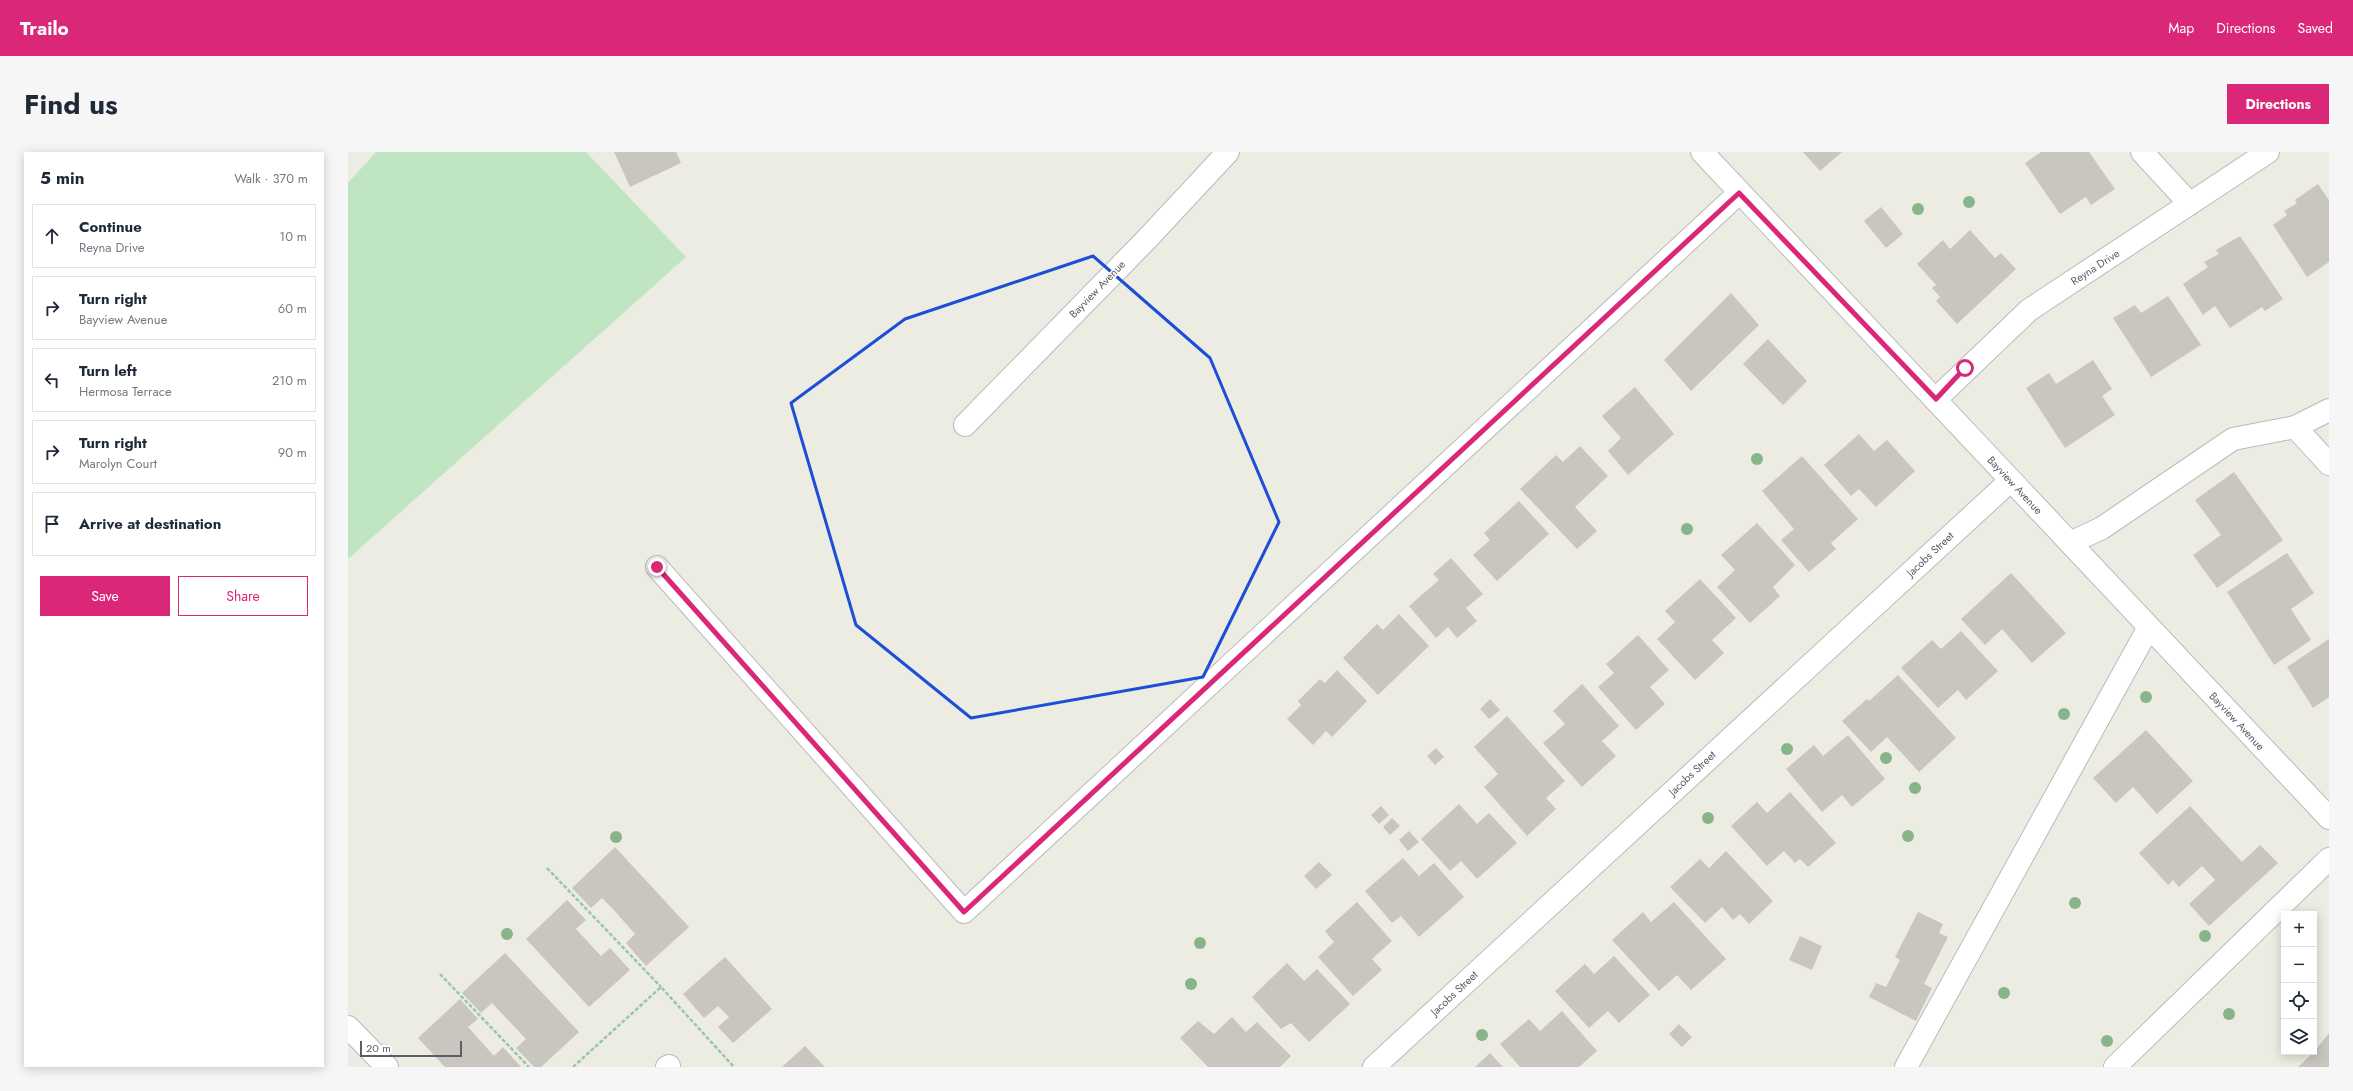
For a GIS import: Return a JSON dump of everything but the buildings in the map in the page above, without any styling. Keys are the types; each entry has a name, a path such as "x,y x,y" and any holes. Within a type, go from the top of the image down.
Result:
{"street":[{"name":"Bayview Avenue","path":"965,425 1146,240 1228,152"},
{"name":"Bayview Avenue","path":"1702,152 1739,193 1936,399 2010,481 2329,818"},
{"path":"2142,152 2190,204"},
{"name":"Reyna Drive","path":"1936,399 2029,310 2268,152"},
{"path":"657,567 964,912 1739,193"},
{"path":"2070,543 2102,528 2233,439 2295,427 2329,410"},
{"path":"2295,427 2329,464"},
{"name":"Jacobs Street","path":"1374,1067 1980,507 2010,481"},
{"path":"1906,1067 2149,627"},
{"path":"2115,1067 2329,859"},
{"path":"348,1027 387,1067"}],"path":[{"path":"547,868 734,1067"},
{"path":"440,974 529,1067"},
{"path":"573,1067 661,988"}],"highlighted area":[{"path":"1093,256 1210,358 1279,522 1203,677 971,718 856,625 791,403 905,319"}],"green space":[{"path":"376,152 586,152 686,257 348,559 348,183"}],"route":[{"path":"657,567 964,912 1739,193 1936,399 1965,368"}]}
